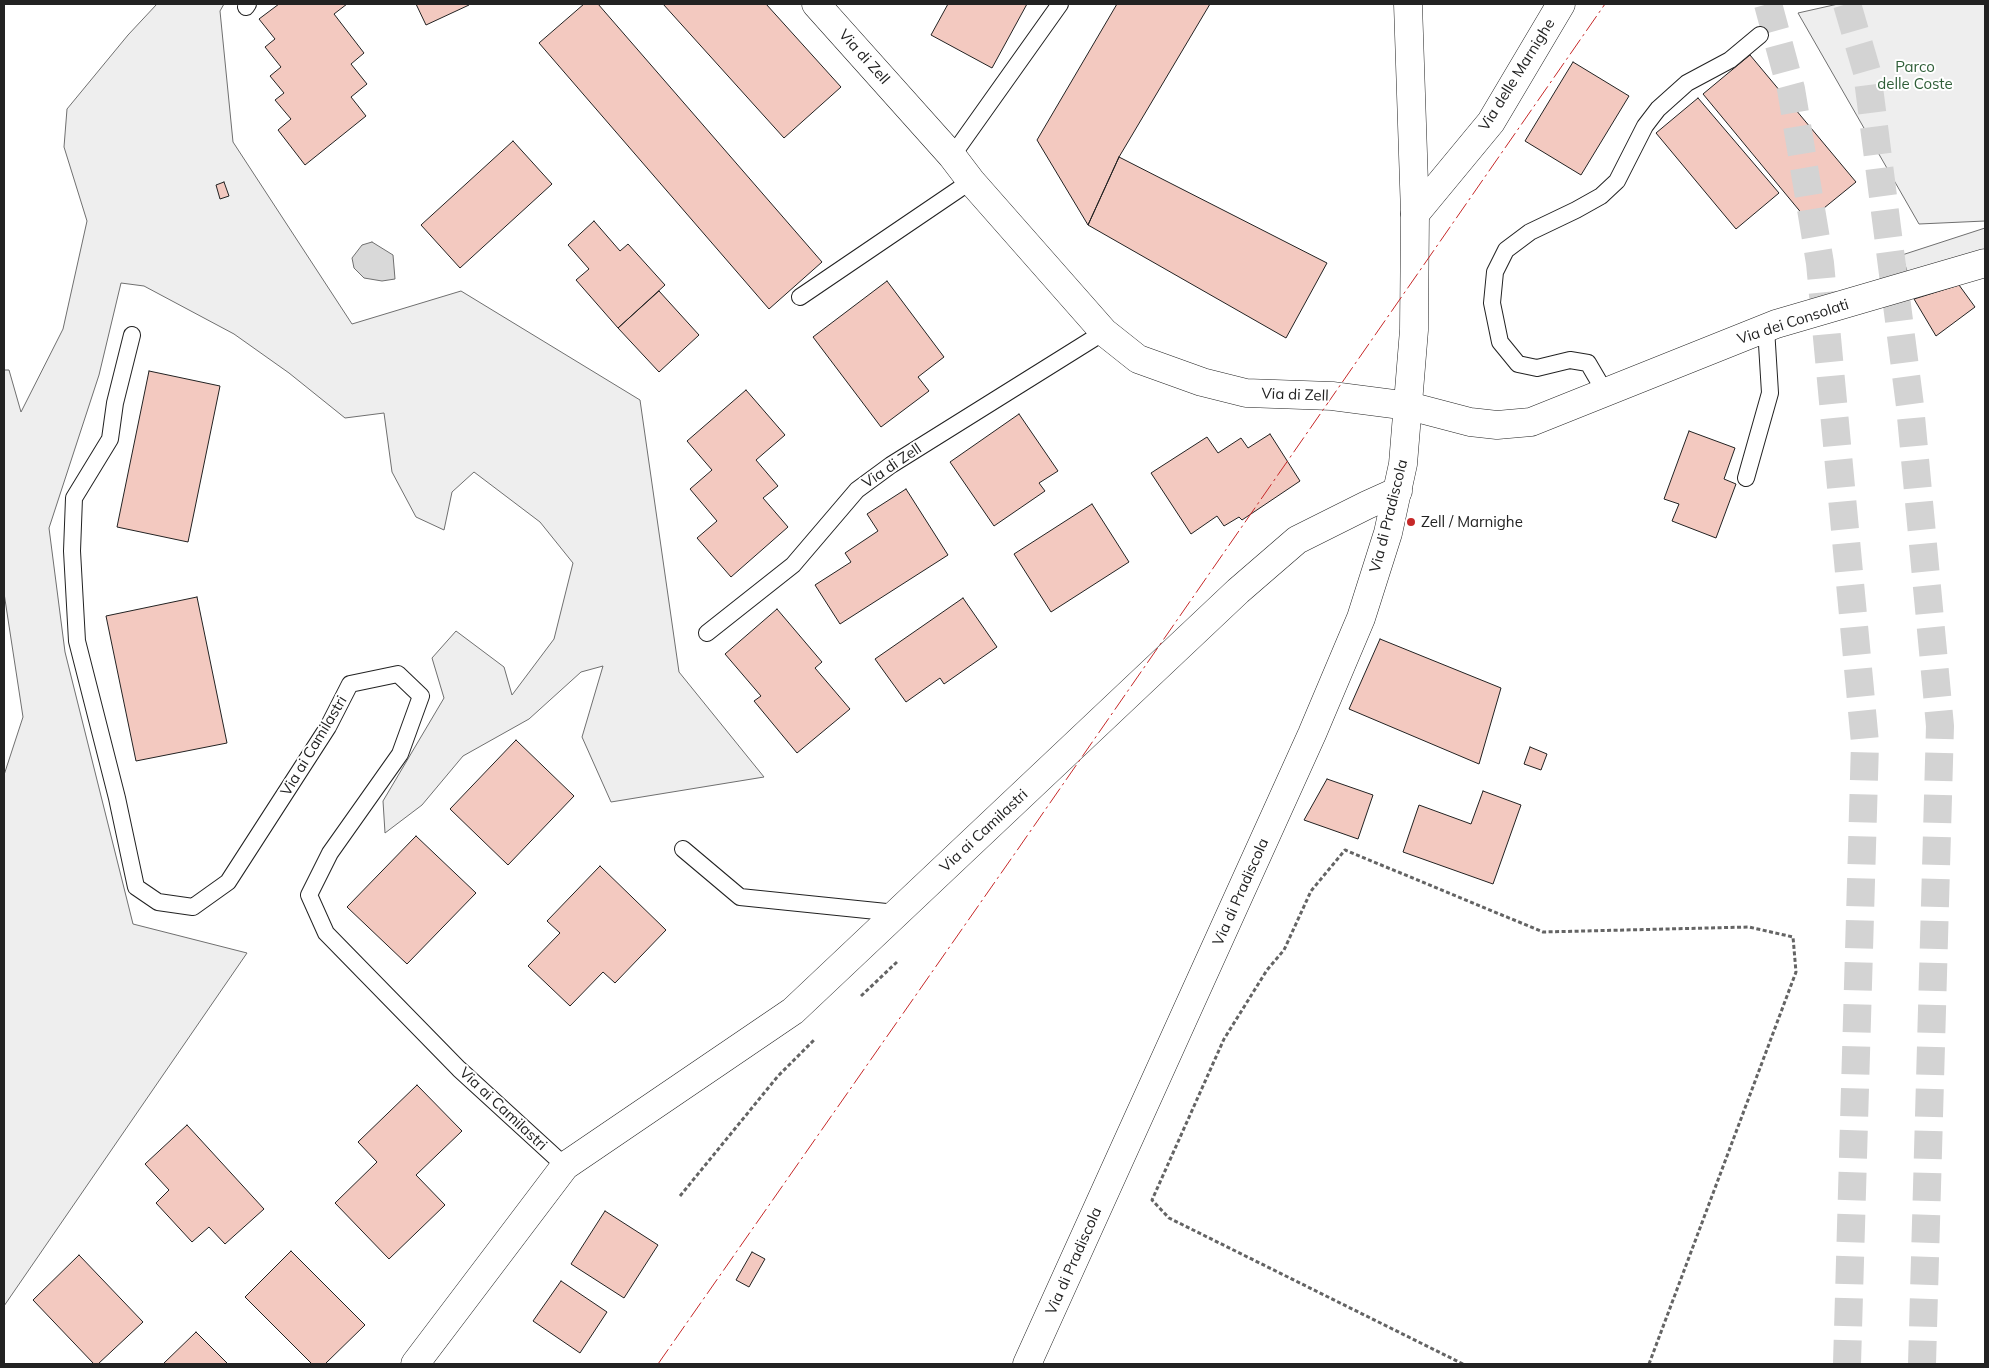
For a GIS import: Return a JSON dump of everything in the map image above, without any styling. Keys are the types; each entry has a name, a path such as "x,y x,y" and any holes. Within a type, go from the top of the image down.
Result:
{"street":[{"name":"Via di Zell","path":"816,4 952,156 971,181 1104,332 1138,359 1202,382 1246,393 1332,396 1409,406"},
{"path":"1408,4 1415,214 1414,330 1409,406"},
{"name":"Via delle Marnighe","path":"1415,214 1491,122 1560,4"},
{"name":"Via dei Consolati","path":"1409,406 1470,422 1497,425 1531,422 1766,328 1985,263"},
{"name":"Via di Pradiscola","path":"1027,1364 1312,734 1361,618 1388,533 1398,491 1409,406"},
{"name":"Via ai Camilastri","path":"415,1364 565,1166 793,1011 1238,591 1297,540 1398,491"}],"lane":[{"path":"952,156 1060,4"},
{"path":"1605,392 1588,363 1570,360 1537,368 1518,364 1500,342 1492,303 1495,272 1506,250 1530,232 1601,196 1617,181 1645,126 1658,109 1687,83 1730,60 1760,35"},
{"path":"800,297 971,181"},
{"path":"1746,478 1770,393 1766,328"},
{"name":"Via di Zell","path":"707,633 793,565 857,490 891,465 1104,332"},
{"name":"Via ai Camilastri","path":"132,335 115,403 110,439 74,498 72,551 77,641 117,798 136,887 158,902 193,906 228,882 328,727 350,684 398,674 421,696 400,754 330,854 309,895 326,933 460,1069 565,1166"},
{"path":"683,849 740,897 896,914"}],"path":[{"path":"1463,1364 1169,1218 1152,1200 1224,1039 1268,970 1284,950 1311,891 1345,850 1543,932 1749,927 1793,937 1796,972 1649,1364"},
{"path":"856,1000 883,977 903,955"},
{"path":"680,1196 778,1076 817,1036"}],"green space":[{"path":"157,4 224,4 220,11 233,142 352,324 461,291 640,400 679,672 764,777 611,802 582,737 603,666 581,672 529,719 463,756 422,805 385,833 383,801 444,698 432,658 456,631 504,667 512,695 554,639 573,563 540,522 474,472 452,492 444,530 416,517 392,472 384,413 345,418 289,373 234,334 144,286 121,283 99,375 49,528 65,652 133,924 247,953 4,1306 4,775 23,717 4,593 4,370 9,370 21,412 63,329 87,221 64,147 67,109 128,35"},
{"name":"Parco delle Coste","path":"1838,4 1985,4 1985,221 1919,224 1798,13"}],"shaded area":[{"path":"1985,228 1985,257 1910,281 1902,255"},
{"path":"372,242 393,255 395,279 382,281 364,278 354,268 352,258 362,245"}],"building":[{"path":"279,4 347,4 334,14 364,53 351,64 367,84 351,97 366,116 305,165 278,130 291,119 275,100 284,93 270,76 281,67 265,47 275,39 259,19"},
{"path":"416,4 469,4 469,5 426,25"},
{"path":"584,4 598,4 822,262 769,309 539,43"},
{"path":"663,4 766,4 841,87 784,138"},
{"path":"948,4 1027,4 992,68 931,35"},
{"path":"1117,4 1210,4 1119,157 1088,225 1037,140"},
{"path":"1750,55 1856,182 1808,221 1703,94"},
{"path":"1573,62 1629,96 1581,175 1525,141"},
{"path":"1698,98 1779,193 1736,229 1656,133"},
{"path":"513,141 552,184 460,268 421,225"},
{"path":"1119,157 1327,263 1286,338 1088,225"},
{"path":"224,182 229,196 220,199 216,185"},
{"path":"594,221 620,251 628,244 665,285 618,328 576,280 589,269 568,245"},
{"path":"887,281 944,357 918,377 929,391 881,427 813,337"},
{"path":"1959,285 1975,307 1936,336 1914,299"},
{"path":"659,291 699,335 659,372 618,328"},
{"path":"149,371 220,386 188,542 117,527"},
{"path":"746,390 785,435 756,460 778,486 763,498 788,527 731,577 697,538 717,521 690,489 712,470 687,441"},
{"path":"1019,414 1058,471 1039,483 1045,491 994,526 950,462"},
{"path":"1689,431 1735,448 1724,479 1736,484 1716,538 1672,521 1679,504 1664,499"},
{"path":"1270,434 1300,481 1242,520 1239,517 1224,526 1217,516 1191,534 1151,473 1207,437 1218,453 1241,438 1248,448"},
{"path":"906,489 948,555 840,624 815,585 851,562 845,553 878,531 867,514"},
{"path":"1092,504 1129,562 1051,612 1014,554"},
{"path":"197,597 227,743 136,761 106,616"},
{"path":"963,598 997,647 944,684 940,678 906,702 875,659"},
{"path":"777,609 822,662 815,668 850,709 797,753 754,701 761,696 725,654"},
{"path":"1380,639 1501,688 1479,764 1349,709"},
{"path":"516,740 574,796 508,865 450,809"},
{"path":"1530,747 1547,754 1541,770 1524,764"},
{"path":"1327,779 1373,795 1358,839 1304,820"},
{"path":"1483,791 1521,805 1493,884 1403,852 1419,805 1471,824"},
{"path":"416,836 476,893 407,964 347,907"},
{"path":"600,866 666,930 615,983 603,972 570,1006 528,966 560,933 547,921"},
{"path":"417,1085 462,1131 416,1175 445,1205 389,1259 335,1203 377,1162 358,1142"},
{"path":"187,1125 264,1209 225,1244 209,1227 192,1242 156,1203 169,1190 145,1164"},
{"path":"605,1211 658,1245 624,1298 571,1264"},
{"path":"291,1251 365,1325 325,1364 312,1364 245,1297"},
{"path":"752,1252 765,1259 749,1287 736,1280"},
{"path":"79,1255 143,1322 98,1364 94,1364 33,1300"},
{"path":"561,1281 607,1312 580,1353 533,1321"},
{"path":"196,1332 228,1364 163,1364"}],"tunnel":[{"path":"1768,4 1791,89 1820,263 1865,743 1847,1364"},
{"path":"1847,4 1867,72 1910,406 1940,726 1922,1364"}],"power":[{"path":"658,1364 1605,4"}],"place":[{"name":"Zell / Marnighe","path":"1411,522"}]}
